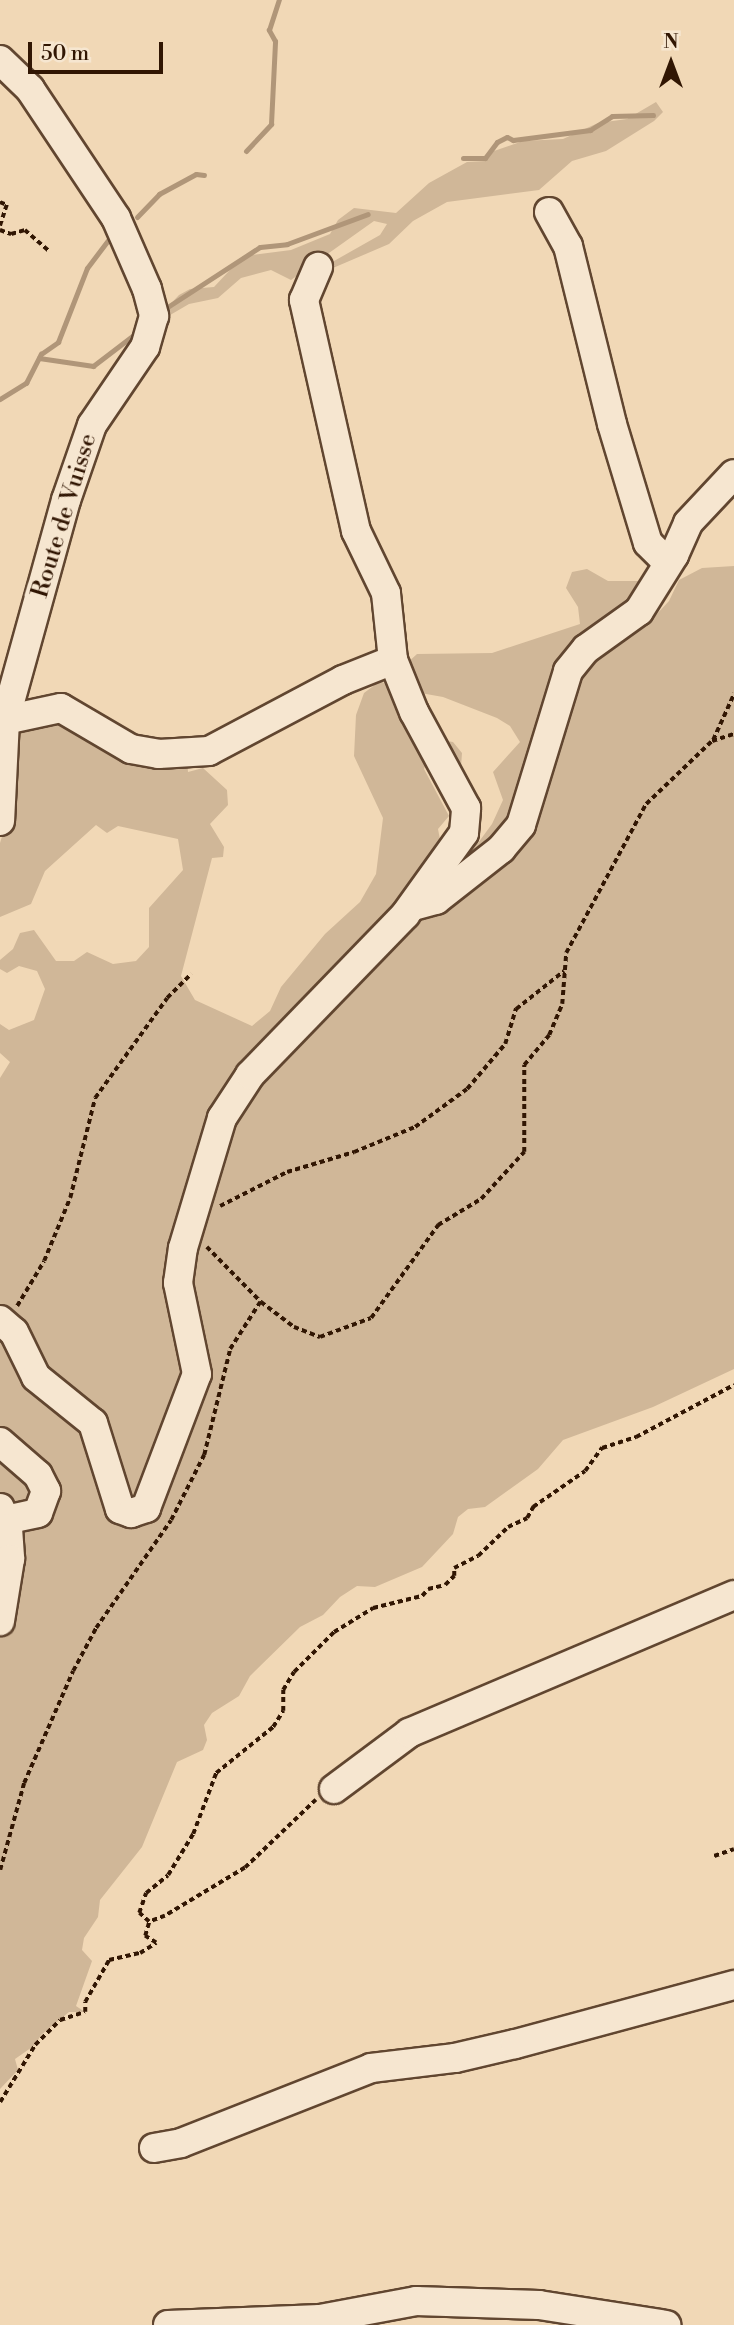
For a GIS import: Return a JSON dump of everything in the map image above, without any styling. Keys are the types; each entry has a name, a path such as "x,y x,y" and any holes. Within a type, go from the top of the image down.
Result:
{"street":[{"name":"Route de Vuisse","path":"0,60 30,89 116,218 147,289 154,316 149,341 97,417 81,454 5,720 0,821"},
{"path":"549,212 568,246 612,425 648,543 662,557 674,555"},
{"path":"3,1321 36,1377 93,1423 104,1448 115,1502 126,1512 139,1513 150,1502 197,1374 178,1283 192,1219 216,1133 238,1090 414,904 460,842 466,808 414,712 393,660 386,593 356,531 304,300 317,267"},
{"path":"414,904 427,905 436,900 501,849 521,825 568,671 586,649 639,611 674,555 688,523 734,474"},
{"path":"5,720 61,708 131,749 159,754 209,751 343,680 393,660"},
{"path":"0,1442 38,1475 46,1491 38,1513 3,1514 10,1559 0,1621"},
{"path":"334,1790 409,1733 734,1595"},
{"path":"154,2148 181,2143 371,2068 455,2058 516,2045 734,1985"},
{"path":"168,2325 320,2319 416,2301 539,2305 666,2325"}],"path":[{"path":"0,202 7,205 0,228 11,234 25,230 49,251"},
{"path":"564,971 516,1009 505,1044 467,1089 415,1127 287,1172 192,1219 211,1255 230,1266 261,1302 294,1326 320,1337 371,1318 438,1225 481,1199 524,1152 524,1065 549,1035 562,1004 566,953 646,804 712,741 734,694"},
{"path":"712,741 734,734"},
{"path":"3,1321 44,1261 70,1198 95,1098 191,974"},
{"path":"0,1870 24,1783 73,1671 96,1628 171,1520 204,1455 230,1349 261,1302"},
{"path":"149,1922 139,1913 146,1893 168,1875 193,1834 216,1773 273,1727 283,1711 283,1690 294,1672 334,1632 373,1608 422,1596 428,1589 445,1585 454,1576 454,1568 478,1556 508,1527 527,1518 533,1507 585,1471 602,1448 636,1437 734,1385"},
{"path":"0,2102 35,2045 60,2021 85,2012 85,2002 109,1960 140,1953 156,1943 145,1936 149,1922 245,1868 311,1803 334,1790"},
{"path":"714,1856 734,1849"}],"shaded area":[{"path":"656,102 663,112 654,121 606,151 572,161 539,190 447,202 413,221 389,244 326,271 327,265 380,235 387,224 374,221 291,280 271,270 241,278 218,298 189,304 165,318 164,311 179,295 190,289 214,287 243,256 291,250 330,234 338,220 354,208 396,213 429,183 467,162 485,161 494,151 523,141 563,139 598,123 627,119"},
{"path":"734,566 734,1369 653,1407 563,1440 538,1469 485,1507 468,1509 458,1517 453,1534 422,1567 375,1587 357,1586 340,1597 323,1615 300,1627 250,1676 239,1696 212,1713 204,1725 207,1740 203,1750 177,1762 142,1847 100,1900 98,1917 84,1938 82,1950 92,1961 76,2006 85,2012 69,2012 41,2035 35,2045 15,2059 18,2070 0,2089 0,1078 10,1062 0,1053 0,1024 9,1030 34,1020 45,989 37,971 19,966 7,973 0,969 0,960 13,949 20,933 34,930 56,961 74,961 87,952 113,964 136,961 149,947 149,908 183,870 178,839 118,826 107,833 96,825 45,871 31,904 0,917 0,843 7,820 11,724 35,716 187,758 188,772 203,768 227,790 228,805 210,824 224,847 223,857 212,858 181,976 195,1000 252,1026 270,1011 281,987 325,934 360,902 376,874 383,818 354,756 356,715 364,693 380,681 388,685 402,718 434,739 453,742 462,753 461,767 448,767 429,756 424,769 449,816 438,829 442,850 459,850 478,843 492,824 503,800 493,772 520,742 510,726 497,718 443,697 415,692 405,665 417,654 492,653 580,624 578,607 566,588 572,572 587,569 608,581 642,581 634,616 655,616 669,601 679,580 702,568"}],"waterway":[{"path":"246,151 271,124 275,41 269,30 279,0"},
{"path":"463,158 485,158 497,142 507,137 513,140 590,130 612,116 653,115"},
{"path":"137,217 159,194 196,174 204,175"},
{"path":"169,306 260,247 287,244 368,214"},
{"path":"0,399 26,383 41,354 58,342 87,268 110,238"},
{"path":"39,358 93,366 139,331"}]}
